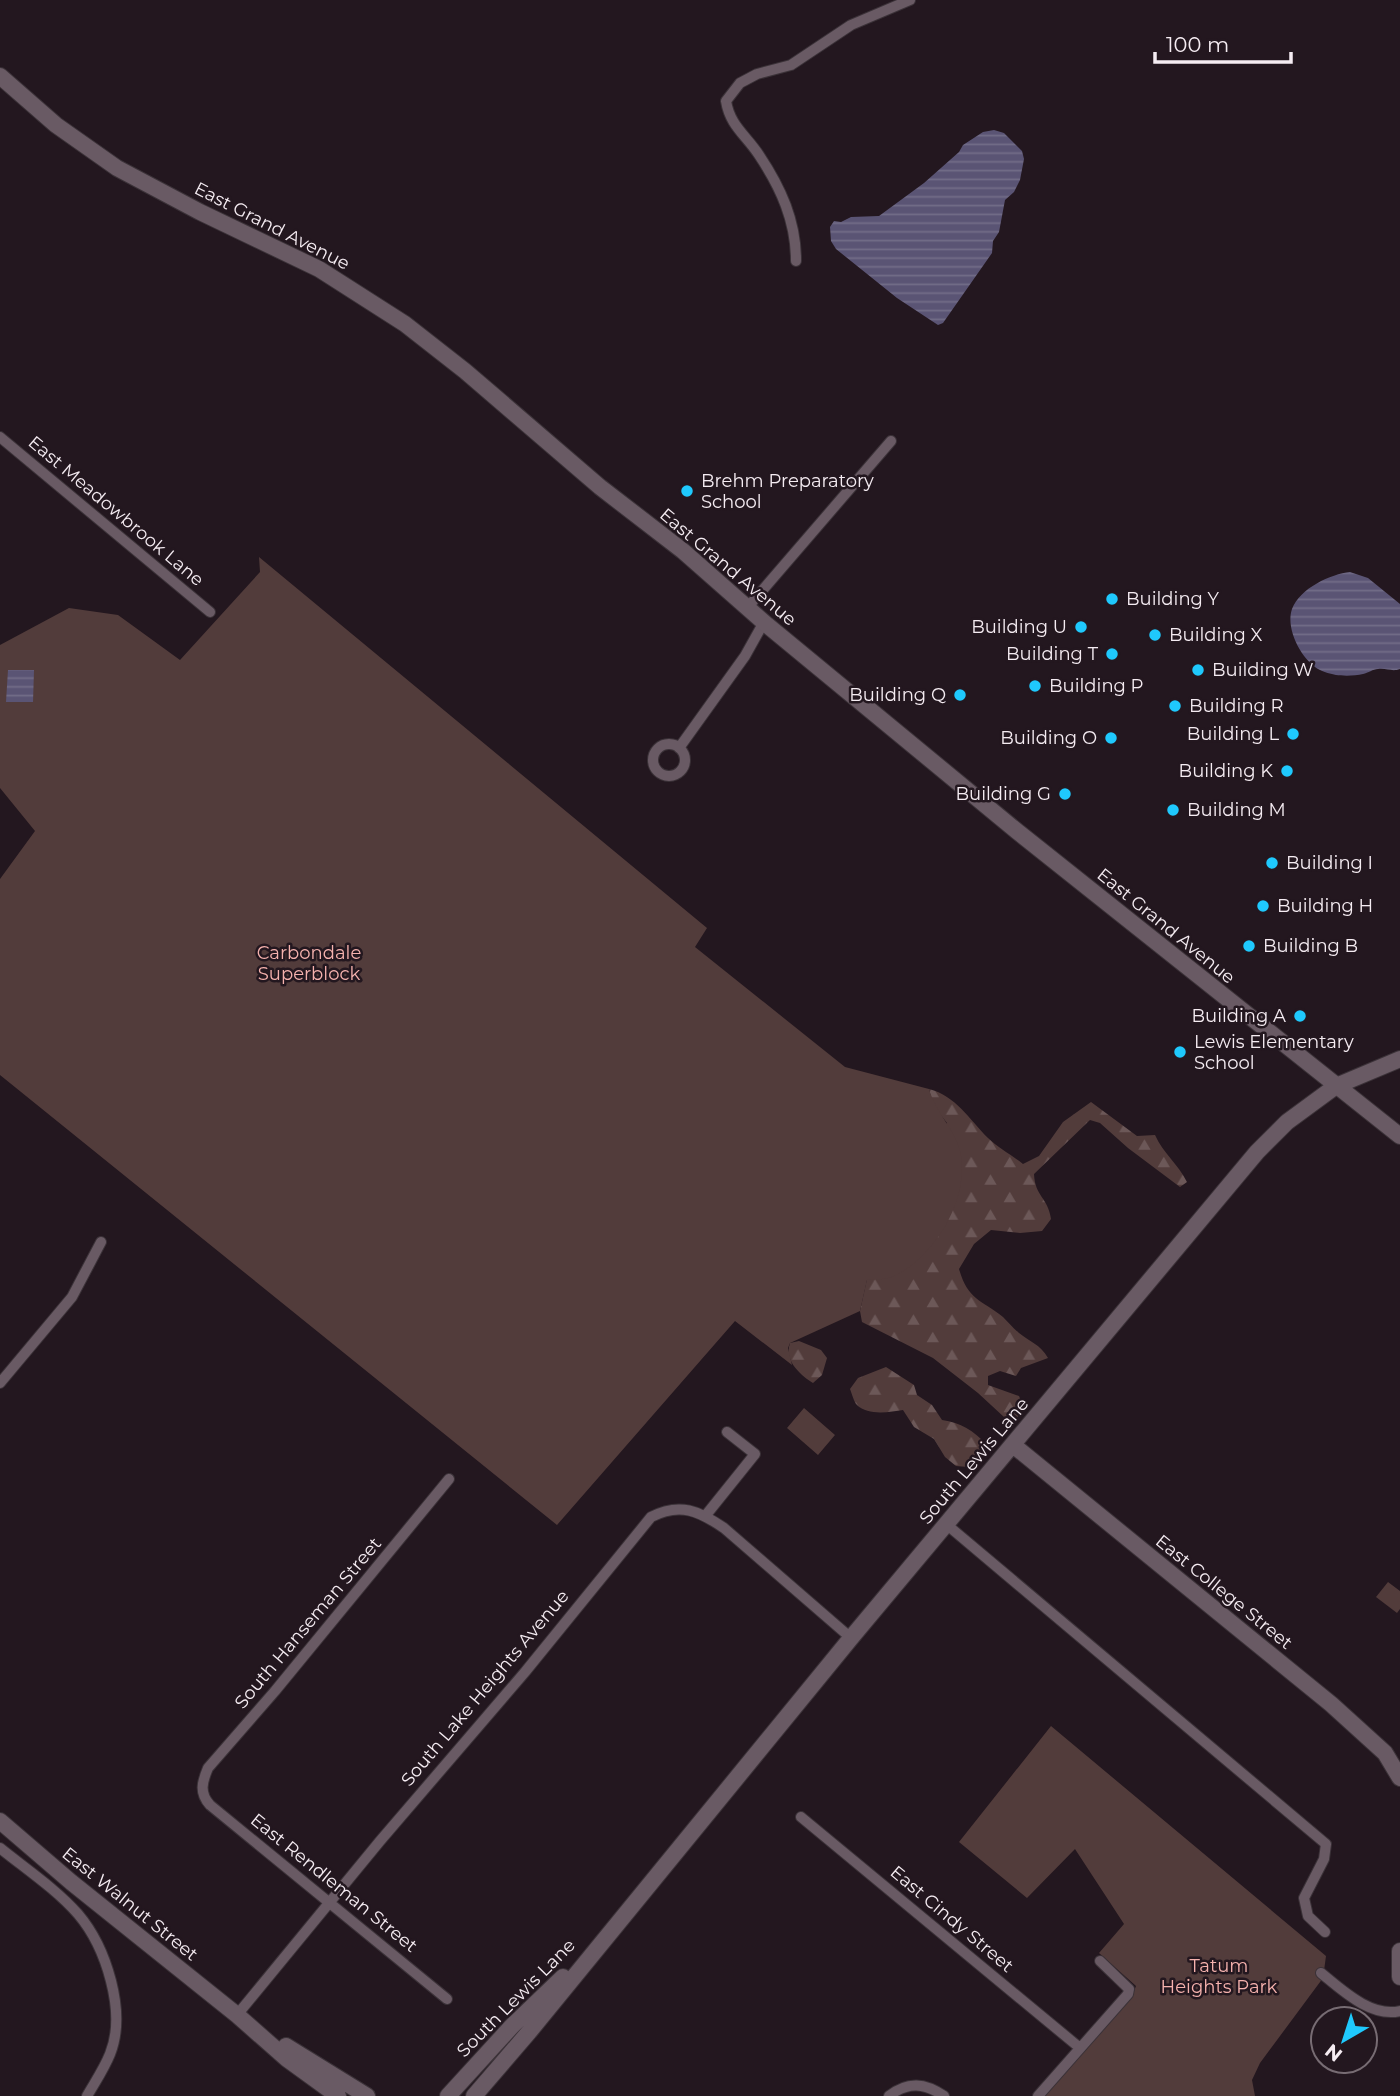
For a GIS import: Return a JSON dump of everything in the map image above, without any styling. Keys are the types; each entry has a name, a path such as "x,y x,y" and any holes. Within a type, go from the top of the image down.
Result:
{"street":[{"path":"796,261 796,237 789,208 759,155 729,116 726,101 740,83 757,74 791,65 851,25 910,0"},
{"name":"East Grand Avenue","path":"0,76 56,125 117,168 319,269 405,324 1018,832 1400,1136"},
{"name":"East Meadowbrook Lane","path":"0,437 210,612"},
{"path":"748,607 891,441"},
{"path":"679,748 745,656 764,622"},
{"name":"South Lewis Lane","path":"474,2096 851,1638 1257,1152 1287,1122 1336,1086 1400,1059"},
{"path":"0,1383 72,1297 101,1242"},
{"path":"727,1432 755,1454 706,1515 851,1638"},
{"name":"East College Street","path":"1013,1445 1331,1704 1385,1753 1400,1778"},
{"name":"South Hanseman Street","path":"202,1792 208,1768 275,1691 449,1479"},
{"name":"South Lake Heights Avenue","path":"237,2015 525,1672 651,1517 679,1507 706,1515"},
{"path":"946,1524 1326,1844 1324,1859 1304,1898 1308,1916 1325,1932"},
{"name":"East Rendleman Street","path":"202,1792 210,1805 447,1998"},
{"name":"East Cindy Street","path":"801,1817 1080,2048"},
{"name":"East Walnut Street","path":"0,1821 287,2059 338,2096"},
{"path":"0,1848 76,1912 92,1932 105,1959 112,1983 116,2028 111,2052 87,2096"},
{"name":"South Lewis Lane","path":"448,2096 512,2026 613,1929"},
{"path":"1400,1951 1400,1977"},
{"path":"1038,2096 1128,1994 1129,1989 1100,1961"},
{"path":"1321,1973 1378,2012 1400,2011"},
{"name":"East Walnut Street","path":"237,2015 367,2096"},
{"path":"889,2096 919,2084 931,2087 944,2096"}],"green space":[{"name":"Carbondale Superblock","path":"259,557 707,928 695,947 845,1067 929,1089 960,1151 962,1169 955,1206 936,1240 923,1255 894,1276 867,1280 860,1311 790,1343 788,1348 792,1365 735,1321 557,1525 0,1075 0,879 35,831 0,788 0,645 69,608 118,615 180,660 260,572"},
{"path":"929,1089 955,1103 992,1142 1023,1164 1039,1156 1063,1122 1091,1102 1137,1136 1155,1135 1187,1182 1180,1187 1100,1123 1090,1120 1034,1174 1037,1188 1051,1219 1042,1231 1020,1233 991,1230 974,1244 959,1269 966,1287 976,1298 1038,1346 1048,1358 1021,1368 1016,1376 1000,1371 988,1376 988,1385 1019,1396 1024,1408 1016,1419 1004,1417 933,1358 862,1322 860,1311 867,1279 947,1123 933,1105"},
{"path":"799,1341 821,1350 827,1358 822,1375 813,1383 798,1371 789,1355 790,1343"},
{"path":"886,1367 914,1385 917,1395 932,1405 942,1420 961,1425 982,1440 987,1445 980,1457 968,1467 956,1466 945,1457 934,1439 914,1427 903,1410 873,1412 857,1405 850,1389 858,1378"},
{"path":"804,1408 835,1435 818,1455 787,1428"},
{"path":"1388,1582 1400,1591 1400,1609 1397,1613 1376,1597"},
{"name":"Tatum Heights Park","path":"1051,1726 1326,1956 1323,1978 1260,2063 1252,2080 1255,2096 1044,2096 1132,1996 1136,1986 1099,1953 1124,1924 1075,1849 1027,1898 959,1842"}],"shaded area":[{"path":"994,130 1004,133 1022,151 1024,159 1020,180 1014,192 1005,200 992,253 943,323 938,325 897,298 836,249 831,241 830,227 834,221 841,222 851,217 879,216 924,183 959,152 963,145 983,132"},
{"path":"1350,572 1368,578 1400,604 1400,669 1376,669 1342,676 1313,666 1301,652 1293,635 1290,617 1296,601 1317,583"},
{"path":"8,670 34,670 33,702 6,702"}],"place":[{"name":"Brehm Preparatory School","path":"687,491"},
{"name":"Building Y","path":"1112,599"},
{"name":"Building U","path":"1081,627"},
{"name":"Building X","path":"1155,635"},
{"name":"Building T","path":"1112,654"},
{"name":"Building W","path":"1198,670"},
{"name":"Building P","path":"1035,686"},
{"name":"Building Q","path":"960,695"},
{"name":"Building R","path":"1175,706"},
{"name":"Building L","path":"1293,734"},
{"name":"Building O","path":"1111,738"},
{"name":"Building K","path":"1287,771"},
{"name":"Building G","path":"1065,794"},
{"name":"Building M","path":"1173,810"},
{"name":"Building I","path":"1272,863"},
{"name":"Building H","path":"1263,906"},
{"name":"Building B","path":"1249,946"},
{"name":"Building A","path":"1300,1016"},
{"name":"Lewis Elementary School","path":"1180,1052"}]}
